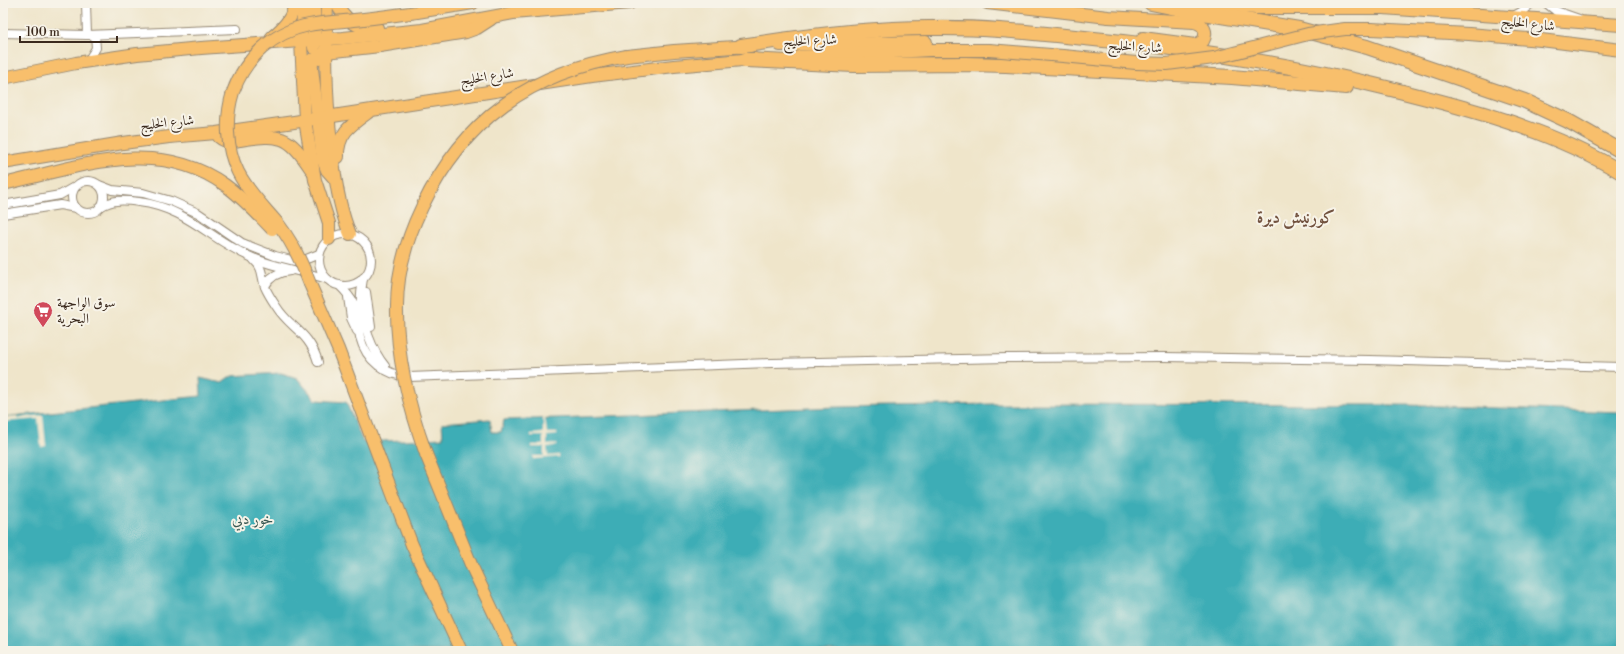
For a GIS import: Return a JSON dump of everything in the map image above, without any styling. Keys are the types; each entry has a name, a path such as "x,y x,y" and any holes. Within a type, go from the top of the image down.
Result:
{"highway":[{"path":"1150,3 1191,12 1299,29 1367,47 1525,101 1568,121 1621,151"},
{"path":"741,46 821,35 929,28 982,29 1152,44 1213,53 1341,78 1430,99 1477,112 1540,133 1579,150 1621,172"},
{"path":"745,60 847,65 993,64 1232,77 1341,86 1430,99"}],"main road":[{"path":"260,44 272,37 285,25 291,15 295,3"},
{"path":"304,3 301,42 303,81 336,180 342,214 350,234"},
{"path":"314,3 313,60 317,101 322,108 314,117"},
{"path":"314,117 327,80 327,3"},
{"path":"336,3 347,20 362,28 372,29 404,26 422,30"},
{"path":"461,651 426,577 398,512 338,348 302,264 292,244 280,226 247,188 234,163 228,127 230,107 235,88 243,72 257,53 275,38 292,30 310,25 417,12 473,3"},
{"path":"303,81 307,69 326,46 422,30 495,15 630,3"},
{"path":"987,3 1108,17 1194,22 1203,26 1206,32 1203,41 1195,45 1116,35 1085,33 1062,35"},
{"name":"شارع الخليج","path":"1190,3 1282,9 1356,7 1621,25"},
{"path":"1234,7 1259,3"},
{"path":"1419,3 1458,13"},
{"path":"3,78 112,57 175,50 314,41 326,46 380,46 466,32 481,26 495,15"},
{"name":"شارع الخليج","path":"3,163 145,140 216,133 592,76 674,66 745,60 930,50 984,50 1136,63 1167,64 1214,58 1308,34 1345,29 1469,34 1541,40 1621,50"},
{"path":"301,42 313,60"},
{"path":"512,651 469,561 420,438 410,404 402,367 397,306 401,267 412,230 438,177 452,156 469,136 497,110 536,85 581,67 627,56 741,46 925,42 947,43 984,50"},
{"path":"327,80 317,101 314,117 314,172 318,190 327,216 329,239"},
{"path":"336,180 339,171 338,146 340,140 346,131 371,110"},
{"path":"216,133 228,142 266,136 285,140 296,148 314,172"},
{"path":"3,184 67,169 124,158 147,158 182,164 204,173 224,184 253,209 282,242 310,284"}],"street":[{"path":"86,3 91,35 96,45 112,57"},
{"path":"1510,17 1521,12 1532,3"},
{"path":"1546,3 1556,11 1587,22"},
{"path":"3,33 91,35 237,29"},
{"path":"88,61 94,54 96,45"},
{"path":"3,205 60,195 85,181 92,182 112,190 143,193 171,201 198,213 242,243 275,256 295,261 304,260 320,254"},
{"path":"99,186 103,196 100,206"},
{"path":"75,187 72,197 76,208"},
{"path":"3,214 60,205 87,212 94,211 106,203 121,200 144,202 160,206 189,219 226,244 252,258 280,268 327,279 339,285 348,294 356,310 360,335 364,348 382,369 394,375 417,377 851,361 1086,357 1370,360 1621,367"},
{"path":"327,279 320,267 320,254 323,246 329,239 337,235 350,234 361,240 369,250 371,260 364,277 361,299 362,310 371,340 380,360 394,375"},
{"path":"252,258 262,270 265,286 283,316 309,341 318,362"},
{"path":"265,286 268,281 277,274 295,271"},
{"path":"339,285 354,284 364,277"}],"water":[{"name":"خور دبي","path":"281,373 297,378 316,400 346,402 363,442 443,438 442,423 490,419 492,432 501,432 504,420 838,407 992,404 1407,405 1621,412 1621,651 3,651 3,417 201,396 200,378 222,383 232,376"}],"pier":[{"path":"43,415 46,446 41,447 38,419 3,422 3,417 17,416 18,418"},
{"path":"543,418 545,418 547,433 557,433 557,435 547,436 547,445 557,444 557,446 547,447 548,456 559,455 559,457 533,459 533,456 544,456 544,447 532,447 532,445 543,445 543,436 531,436 531,434 543,433"}],"place":[{"name":"سوق الواجهة البحرية","path":"43,328"}],"district":[{"name":"كورنيش ديرة","path":"1296,217"}]}
